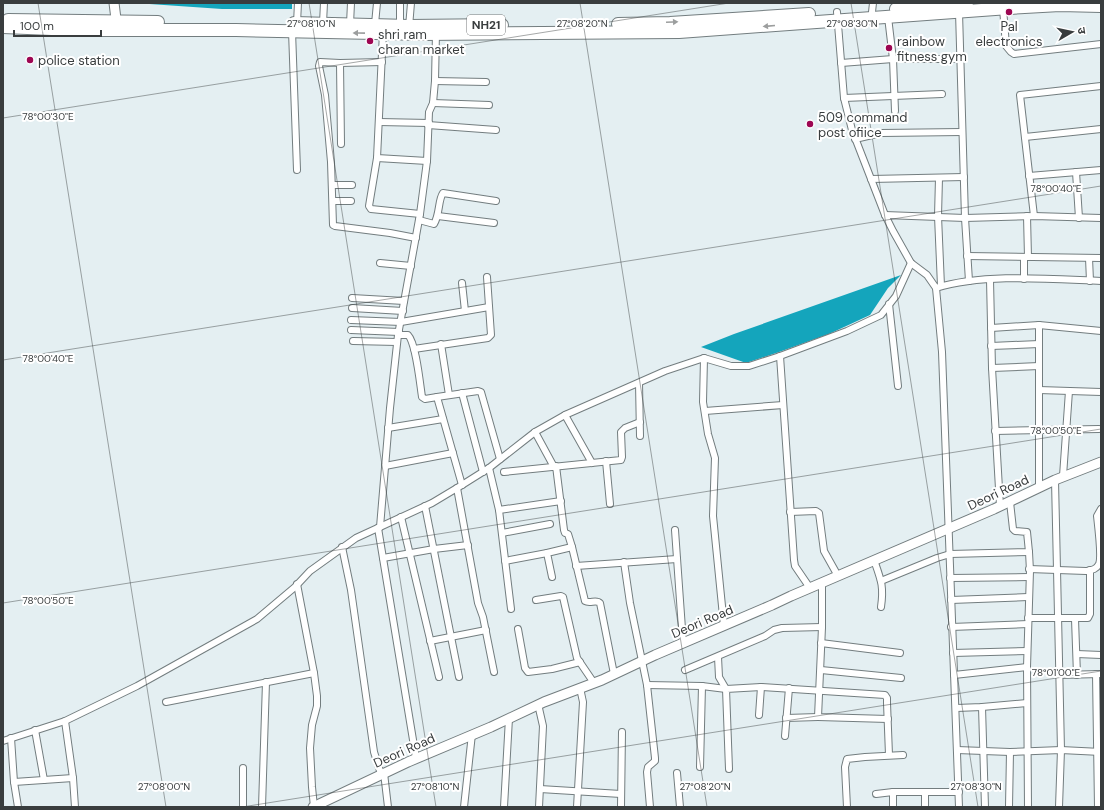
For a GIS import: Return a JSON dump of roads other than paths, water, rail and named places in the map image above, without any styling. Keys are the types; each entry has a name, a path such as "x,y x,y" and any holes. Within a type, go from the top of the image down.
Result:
{"highway":[{"name":"NH21","path":"295,27 323,23 350,24 404,30 679,32 771,26 815,21 872,7 910,5 1003,8 1060,5 1101,6"},
{"name":"NH21","path":"838,16 888,17 963,7"},
{"name":"NH21","path":"3,19 117,26 236,30 295,27 380,28"},
{"name":"NH21","path":"3,28 26,29 117,26"}],"street":[{"path":"114,3 117,26"},
{"path":"297,170 295,27 298,3"},
{"path":"323,23 324,3"},
{"path":"350,24 351,3"},
{"path":"376,3 380,28 382,62 377,158 369,206 370,208 420,214"},
{"path":"400,3 404,30"},
{"path":"404,30 411,3"},
{"path":"963,7 960,59 965,218 969,281"},
{"path":"1003,8 1006,46 1010,52 1014,54 1101,44"},
{"path":"838,16 844,98 855,139 885,215 911,264 927,275 939,287"},
{"path":"888,17 893,59 895,111"},
{"path":"416,758 379,527 398,336 420,214 427,162 429,112 432,103 435,81 436,30"},
{"path":"841,63 893,59 960,59"},
{"path":"382,62 320,62 319,66 326,95 333,201 332,222 335,226 416,238"},
{"path":"340,62 341,144"},
{"path":"435,81 486,82"},
{"path":"1024,279 1031,216 1029,176 1019,97 1021,94 1101,86"},
{"path":"844,98 942,94"},
{"path":"432,103 489,105"},
{"path":"379,122 429,124 496,130"},
{"path":"1025,137 1101,129"},
{"path":"855,139 881,133 962,132"},
{"path":"377,158 427,162"},
{"path":"1029,176 1101,170"},
{"path":"1076,172 1079,218"},
{"path":"871,179 964,177"},
{"path":"939,178 939,287 959,807"},
{"path":"332,185 352,185"},
{"path":"419,220 433,224 438,216 440,197 443,193 496,201"},
{"path":"333,201 350,201"},
{"path":"885,215 965,218 1031,216 1101,218"},
{"path":"438,216 494,223"},
{"path":"967,256 1101,258"},
{"path":"1089,258 1090,281"},
{"path":"380,263 411,266"},
{"path":"3,740 66,721 136,686 257,619 295,587 310,571 342,547 356,538 425,506 460,487 489,468 535,432 565,415 665,371 704,358 731,366 749,366 848,331 881,315 896,296 911,264"},
{"path":"414,349 488,338 491,335 487,277"},
{"path":"939,287 969,281 990,280 1024,279 1101,282"},
{"path":"990,280 991,346 1000,506"},
{"path":"462,283 465,311"},
{"path":"352,298 404,301"},
{"path":"889,304 898,386"},
{"path":"351,320 401,322 489,307"},
{"path":"352,308 402,311"},
{"path":"991,328 1039,326 1101,331"},
{"path":"1039,326 1039,487"},
{"path":"351,330 398,336"},
{"path":"353,341 409,335 414,349 422,397 425,399 478,391 483,394 500,459"},
{"path":"441,344 449,395"},
{"path":"991,346 1039,344"},
{"path":"780,356 794,560 795,566 810,588"},
{"path":"704,358 703,402 708,434 715,458 713,516 724,626"},
{"path":"992,368 1039,366"},
{"path":"639,383 640,436"},
{"path":"1039,390 1101,392"},
{"path":"1059,807 1061,750 1058,619 1059,478 1066,429 1069,390"},
{"path":"462,393 483,472"},
{"path":"436,397 453,453 460,487 478,603 483,617 494,672"},
{"path":"705,411 783,405"},
{"path":"565,415 592,463"},
{"path":"388,428 443,419"},
{"path":"504,472 618,461 622,459 621,432 625,428 640,422"},
{"path":"995,431 1099,429"},
{"path":"535,432 555,467 564,530 565,533 568,534 572,547 585,601 599,601 600,603 614,674"},
{"path":"385,466 453,453"},
{"path":"606,461 610,504"},
{"name":"Deori Road","path":"314,807 325,804 382,773 538,704 594,683 1010,502 1059,478 1101,462"},
{"path":"489,468 499,510 511,609"},
{"path":"499,510 561,501"},
{"path":"1010,502 1012,529 1027,533 1029,552 1030,569 1027,650 1028,807"},
{"path":"425,506 459,677"},
{"path":"1030,569 1093,570 1096,568 1100,560 1098,516 1101,510"},
{"path":"790,512 819,512 824,551 838,576"},
{"path":"401,517 439,677"},
{"path":"502,532 550,524"},
{"path":"675,530 683,643"},
{"path":"383,558 468,545"},
{"path":"342,547 351,590 374,752 382,773 388,807"},
{"path":"505,561 572,547"},
{"path":"881,581 950,554 1029,552"},
{"path":"547,553 552,577"},
{"path":"576,566 677,559"},
{"path":"874,560 883,590 881,607"},
{"path":"624,562 647,685 655,758 648,767 647,772 650,807"},
{"path":"951,627 1058,619 1085,619 1090,616 1090,570"},
{"path":"950,578 1029,577"},
{"path":"818,717 822,643 822,583"},
{"path":"297,584 314,673 317,706 312,725 310,748 314,807"},
{"path":"536,600 561,596 563,597 577,658 594,683"},
{"path":"951,600 1028,597"},
{"path":"1075,618 1077,674"},
{"path":"685,670 718,657 777,629 822,628"},
{"path":"518,629 525,668 528,672 552,669 580,662"},
{"path":"430,641 486,630"},
{"path":"822,643 900,653"},
{"path":"953,653 1027,650"},
{"path":"1077,654 1101,655"},
{"path":"718,657 719,677 726,689 730,769"},
{"path":"954,675 1027,667"},
{"path":"821,670 900,678"},
{"path":"166,702 314,673"},
{"path":"1059,675 1098,674 1098,807"},
{"path":"262,807 266,682"},
{"path":"647,685 702,686 726,689 761,687 789,688 885,695 887,698 888,755"},
{"path":"700,767 702,686"},
{"path":"759,715 761,687"},
{"path":"577,807 583,702 580,688"},
{"path":"785,736 789,688"},
{"path":"538,704 543,726 539,807"},
{"path":"956,708 1027,704"},
{"path":"982,707 985,807"},
{"path":"786,718 818,717 888,719"},
{"path":"504,807 509,718"},
{"path":"66,721 75,807"},
{"path":"35,730 44,780"},
{"path":"621,807 622,732"},
{"path":"464,807 472,734"},
{"path":"11,738 14,782 18,807"},
{"path":"957,750 1010,752 1061,750 1099,752"},
{"path":"1009,807 1010,752"},
{"path":"847,807 845,767 847,760 888,755 903,755"},
{"path":"243,768 243,807"},
{"path":"677,773 680,807"},
{"path":"14,782 73,778"},
{"path":"540,789 620,794"},
{"path":"876,794 893,792 959,792"},
{"path":"893,792 893,807"},
{"path":"925,792 925,807"}],"water":[{"path":"135,3 292,3 292,9 222,9"},
{"path":"901,275 888,288 870,315 829,334 779,352 746,363 701,347 734,334"}],"place":[{"name":"Pal electronics","path":"1009,12"},
{"name":"shri ram charan market","path":"370,41"},
{"name":"rainbow fitness gym","path":"889,48"},
{"name":"police station","path":"30,60"},
{"name":"509 command post ofiice","path":"810,124"}]}
